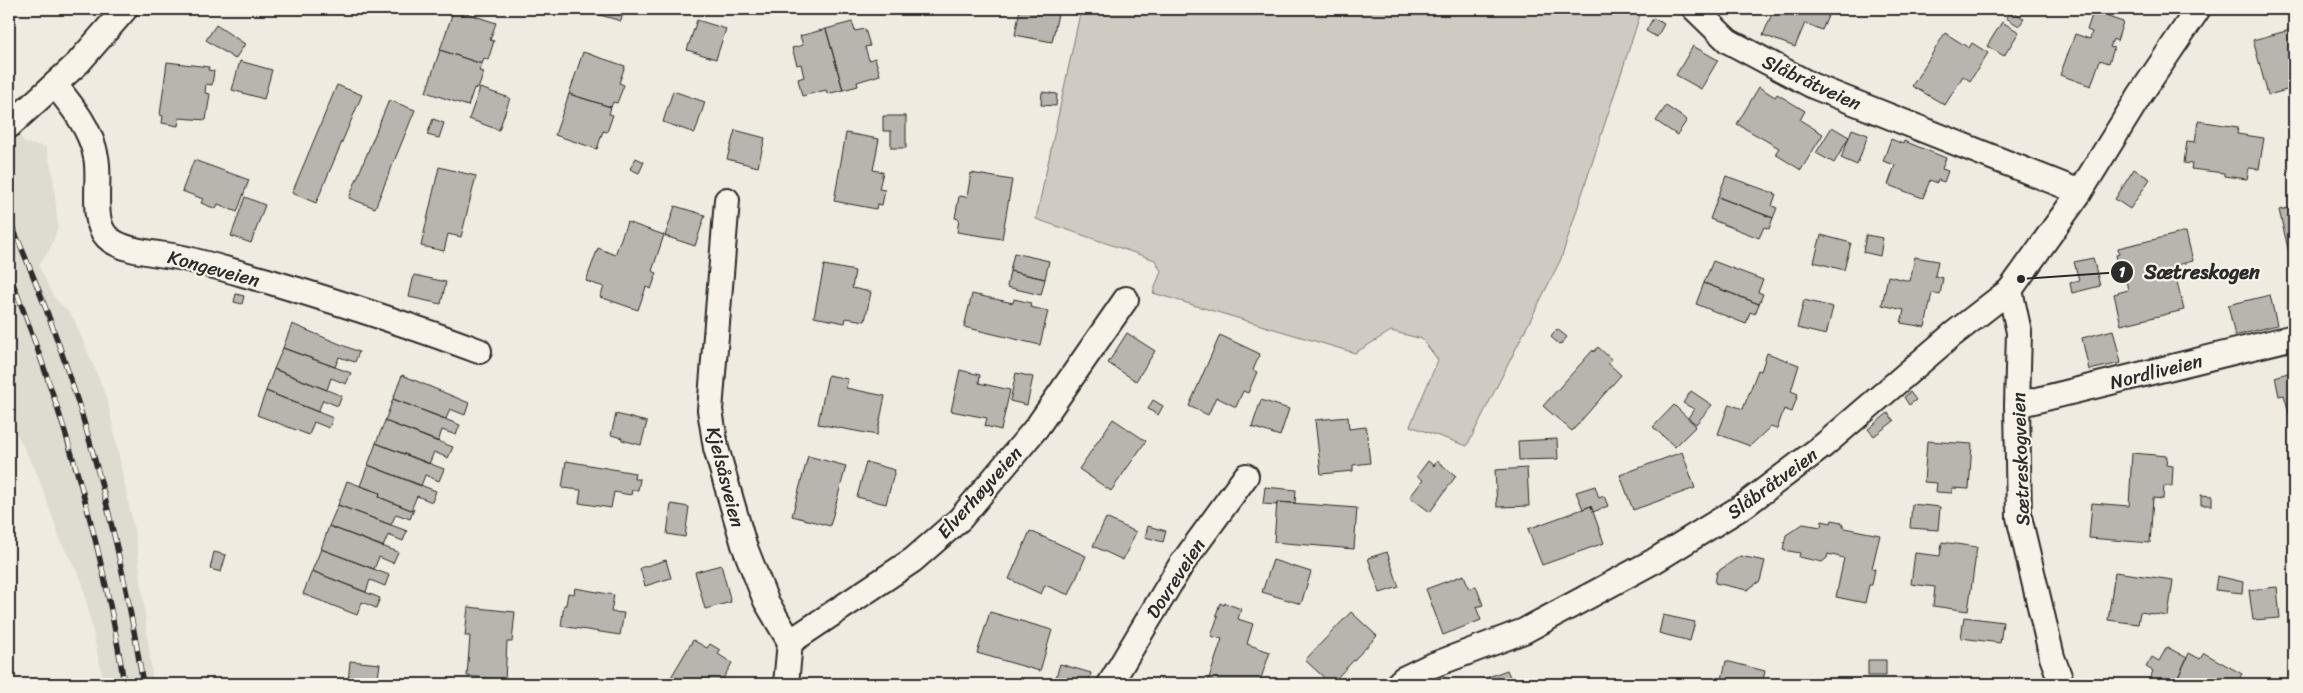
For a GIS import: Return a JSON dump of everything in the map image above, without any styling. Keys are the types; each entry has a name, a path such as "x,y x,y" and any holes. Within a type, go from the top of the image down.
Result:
{"street":[{"path":"9,126 55,85 101,38 124,9"},
{"name":"Slåbråtveien","path":"1398,684 1428,667 1524,631 1654,562 1745,505 1824,445 1952,335 2010,290 2080,192 2140,95 2198,9"},
{"name":"Slåbråtveien","path":"1695,10 1728,41 1813,86 2080,192"},
{"name":"Kongeveien","path":"55,85 76,111 94,147 98,174 99,219 106,236 112,241 128,248 185,258 376,313 479,351"},
{"name":"Kjelsåsveien","path":"727,200 710,410 716,448 744,545 766,601 790,642"},
{"name":"Sætreskogveien","path":"2010,290 2019,332 2017,405 2019,517 2052,657 2062,684"},
{"name":"Elverhøyveien","path":"790,642 913,560 960,519 1037,428 1126,300"},
{"name":"Nordliveien","path":"2017,405 2294,336"},
{"name":"Dovreveien","path":"1110,684 1182,565 1246,476"},
{"path":"786,684 790,642"}],"shaded area":[{"path":"1081,9 1642,9 1561,259 1467,446 1410,426 1438,360 1422,339 1391,331 1355,353 1153,293 1161,271 1155,260 1036,219"},
{"path":"9,118 25,143 46,147 53,176 58,227 50,249 39,266 53,296 73,317 107,398 137,545 153,684 104,684 82,581 61,542 37,473 9,419 9,317 14,310 9,295"}],"building":[{"path":"454,9 496,23 490,40 494,41 488,60 484,58 482,64 440,50"},
{"path":"579,9 624,9 621,21"},
{"path":"1020,9 1059,9 1052,42 1015,35"},
{"path":"1774,9 1784,11 1785,9 1831,9 1822,30 1805,23 1795,47 1763,35"},
{"path":"2287,9 2294,9 2294,23 2291,24"},
{"path":"2011,10 2024,19 2019,26 2006,18"},
{"path":"2093,12 2123,22 2117,41 2113,39 2110,47 2114,48 2109,63 2100,60 2091,86 2060,75 2075,34 2090,39 2092,32 2087,30"},
{"path":"1653,18 1664,24 1657,37 1646,31"},
{"path":"697,20 726,29 716,59 687,50"},
{"path":"852,22 855,31 865,29 870,46 865,47 869,60 875,58 880,75 857,82 858,86 843,90 826,29"},
{"path":"2002,22 2019,32 2004,56 1987,46"},
{"path":"216,25 245,44 235,59 206,40"},
{"path":"826,29 843,90 827,94 826,90 802,96 798,79 804,77 801,64 797,65 792,48 803,45 800,36"},
{"path":"2290,30 2294,44 2294,88 2268,95 2253,40"},
{"path":"1945,33 1969,48 1972,43 1988,53 1970,81 1963,76 1945,105 1912,86"},
{"path":"1693,46 1718,60 1701,89 1676,75"},
{"path":"440,50 482,64 479,71 484,72 478,89 474,88 468,106 426,92"},
{"path":"583,52 625,66 619,83 624,85 617,103 613,102 611,107 569,94"},
{"path":"240,61 272,70 264,99 232,90"},
{"path":"167,62 209,67 208,70 214,71 212,85 206,84 205,93 210,94 206,120 179,118 178,126 162,123 163,116 160,115"},
{"path":"337,85 362,95 316,203 292,193"},
{"path":"1759,87 1775,97 1777,94 1805,111 1800,120 1823,134 1801,170 1775,154 1779,148 1737,124"},
{"path":"480,88 510,98 499,130 469,119"},
{"path":"673,91 705,102 695,133 663,122"},
{"path":"1042,92 1057,94 1056,106 1041,105"},
{"path":"569,94 611,107 609,114 613,115 607,132 603,131 597,149 555,135"},
{"path":"389,100 415,110 375,208 349,198"},
{"path":"1666,106 1687,120 1677,135 1656,121"},
{"path":"883,116 906,116 906,148 891,148 891,131 883,131"},
{"path":"433,119 444,123 439,138 427,135"},
{"path":"2198,121 2238,127 2237,134 2264,138 2259,169 2249,168 2247,179 2224,176 2224,173 2191,169 2192,164 2184,163 2187,141 2195,142"},
{"path":"1832,127 1849,137 1834,163 1816,153"},
{"path":"1852,129 1868,135 1857,165 1841,158"},
{"path":"735,130 765,138 758,167 727,159"},
{"path":"846,133 879,139 873,170 883,172 879,189 885,190 882,205 877,204 876,209 834,201"},
{"path":"1891,139 1903,144 1904,141 1946,158 1942,169 1948,171 1944,182 1938,180 1937,183 1930,180 1923,198 1888,185 1895,165 1883,161"},
{"path":"636,158 644,162 639,173 630,169"},
{"path":"194,160 249,180 237,212 218,204 216,209 201,203 203,199 182,191"},
{"path":"439,167 476,176 461,237 448,234 444,251 421,246"},
{"path":"2134,169 2150,179 2130,209 2115,199"},
{"path":"971,173 1012,180 1002,239 957,232 959,219 955,218 959,196 967,197"},
{"path":"1726,176 1776,194 1772,206 1777,208 1773,218 1718,197"},
{"path":"245,197 265,205 251,243 231,236"},
{"path":"1718,197 1773,218 1769,229 1764,227 1759,238 1710,219"},
{"path":"675,206 705,215 695,246 665,236"},
{"path":"2294,207 2294,274 2279,210"},
{"path":"627,222 664,235 652,271 657,273 651,289 646,287 638,310 600,297 604,287 586,281 598,248 615,255"},
{"path":"2186,232 2193,261 2173,266 2184,310 2121,325 2114,294 2128,290 2126,280 2122,281 2116,255 2119,254 2118,248"},
{"path":"1821,235 1851,243 1844,270 1814,262"},
{"path":"1866,235 1883,238 1880,256 1863,252"},
{"path":"1014,253 1049,261 1045,279 1010,271"},
{"path":"1915,257 1938,261 1935,276 1943,278 1940,295 1932,293 1925,327 1901,323 1904,310 1882,305 1888,276 1910,281"},
{"path":"2093,258 2100,286 2072,293 2070,283 2079,280 2074,262"},
{"path":"1713,261 1763,280 1758,292 1763,294 1759,304 1704,283"},
{"path":"824,265 855,271 852,288 871,292 865,321 846,318 845,323 814,317"},
{"path":"1010,271 1045,279 1041,295 1007,287"},
{"path":"414,275 446,282 441,304 409,297"},
{"path":"1704,283 1759,304 1755,314 1750,312 1746,324 1696,304"},
{"path":"236,294 244,296 242,304 234,302"},
{"path":"972,294 1013,303 1014,299 1031,303 1030,307 1048,311 1040,345 964,327"},
{"path":"2270,295 2277,325 2235,336 2228,305"},
{"path":"1804,300 1833,307 1826,335 1797,328"},
{"path":"292,324 359,352 355,362 339,357 335,367 283,348"},
{"path":"1557,329 1567,337 1560,345 1551,337"},
{"path":"2113,330 2121,363 2089,370 2082,338"},
{"path":"1127,333 1155,351 1136,381 1108,363"},
{"path":"1220,335 1260,354 1253,370 1257,372 1248,393 1243,391 1236,407 1216,397 1208,415 1189,406"},
{"path":"1598,347 1612,360 1608,363 1621,375 1572,431 1543,406 1593,350 1594,352"},
{"path":"283,348 351,373 346,384 331,378 327,390 274,369"},
{"path":"1767,353 1799,365 1791,391 1798,394 1792,412 1784,409 1777,429 1770,427 1750,446 1718,434 1729,404 1743,409 1758,370 1761,371"},
{"path":"274,369 342,396 338,406 323,400 318,412 266,391"},
{"path":"960,370 980,375 979,383 1010,390 1001,430 985,426 987,418 951,411"},
{"path":"2294,371 2294,414 2290,416 2284,395 2279,396 2275,377"},
{"path":"1016,373 1033,377 1027,405 1010,401"},
{"path":"402,375 469,403 465,415 450,409 446,419 393,399"},
{"path":"828,375 848,379 846,388 885,396 877,435 818,424"},
{"path":"266,391 333,418 329,428 314,422 309,435 257,415"},
{"path":"1691,391 1712,405 1696,424 1688,418 1694,409 1683,403"},
{"path":"1910,392 1916,400 1909,405 1904,397"},
{"path":"393,399 460,425 456,435 442,430 438,442 385,421"},
{"path":"1153,400 1163,406 1158,415 1148,409"},
{"path":"1261,400 1289,409 1280,436 1252,427"},
{"path":"1674,405 1696,426 1675,447 1653,427"},
{"path":"1888,413 1894,421 1874,436 1868,429"},
{"path":"616,414 647,422 641,445 611,435"},
{"path":"1348,417 1349,429 1366,427 1370,463 1353,465 1353,471 1321,474 1315,420"},
{"path":"1113,419 1146,441 1111,491 1079,469"},
{"path":"385,421 453,447 448,458 434,452 429,464 376,443"},
{"path":"1557,439 1558,459 1519,460 1518,441"},
{"path":"1927,441 1972,444 1969,489 1952,488 1952,493 1936,492 1937,483 1924,482"},
{"path":"376,443 444,469 439,481 425,475 421,486 368,465"},
{"path":"1682,452 1695,488 1633,510 1620,475"},
{"path":"2132,453 2167,456 2166,465 2173,466 2172,486 2164,486 2163,499 2153,498 2150,543 2089,538 2092,503 2129,506"},
{"path":"808,456 846,466 830,526 792,516"},
{"path":"566,461 635,473 634,479 640,479 638,490 632,490 631,495 614,492 611,508 579,503 581,490 562,488"},
{"path":"1428,461 1434,466 1437,461 1456,476 1430,512 1410,497 1423,480 1417,476"},
{"path":"866,462 895,470 886,504 857,497"},
{"path":"368,465 436,491 432,502 417,496 411,510 379,497 380,493 360,486"},
{"path":"1527,468 1529,506 1497,507 1495,470"},
{"path":"347,481 380,493 379,497 411,510 414,509 410,519 396,514 391,525 338,505"},
{"path":"1595,486 1599,498 1604,496 1608,506 1593,512 1591,506 1583,509 1576,492"},
{"path":"1265,487 1296,490 1295,503 1277,502 1277,505 1263,504"},
{"path":"2201,495 2212,496 2212,505 2201,505"},
{"path":"1277,502 1357,508 1354,549 1274,542"},
{"path":"671,504 689,507 685,537 667,534"},
{"path":"1912,504 1940,507 1938,530 1910,528"},
{"path":"338,505 407,531 403,541 388,535 383,547 329,526"},
{"path":"1591,506 1604,543 1542,565 1528,529"},
{"path":"1106,518 1136,532 1123,560 1093,546"},
{"path":"1832,520 1841,522 1844,528 1880,535 1872,568 1875,569 1872,585 1869,585 1865,603 1836,597 1844,558 1828,554 1827,558 1822,562 1799,557 1800,553 1783,550 1786,535 1803,524 1821,527 1822,521 1831,523"},
{"path":"329,526 398,552 393,563 379,557 374,569 321,549"},
{"path":"1148,526 1166,531 1163,542 1145,537"},
{"path":"1030,531 1086,556 1069,595 1045,585 1041,594 1009,579"},
{"path":"1942,542 1977,547 1968,611 1933,606 1935,587 1911,584 1915,553 1940,556"},
{"path":"321,549 389,575 385,586 370,580 366,592 312,571"},
{"path":"214,552 226,555 221,572 210,569"},
{"path":"1387,552 1399,587 1380,593 1368,558"},
{"path":"1740,556 1765,561 1760,581 1747,590 1715,583 1717,572"},
{"path":"666,560 671,578 645,586 640,568"},
{"path":"1273,560 1311,572 1301,604 1262,592"},
{"path":"721,565 731,602 705,609 695,572"},
{"path":"312,571 380,598 376,608 362,602 357,615 303,594"},
{"path":"2115,572 2173,580 2168,616 2140,612 2138,624 2108,620"},
{"path":"1464,575 1469,589 1476,586 1483,605 1476,607 1481,620 1443,635 1426,589"},
{"path":"2217,576 2243,582 2242,593 2215,590"},
{"path":"2277,587 2280,618 2253,620 2249,590"},
{"path":"575,588 614,595 611,612 624,613 620,635 561,626 568,593 574,594"},
{"path":"1220,603 1241,609 1238,619 1253,624 1247,644 1270,652 1259,684 1207,684 1222,639 1211,636"},
{"path":"468,607 515,612 512,642 507,642 505,680 467,676 470,636 465,636"},
{"path":"990,612 1052,630 1040,671 977,653"},
{"path":"1351,612 1377,636 1331,684 1305,660"},
{"path":"1663,615 1695,622 1690,641 1659,633"},
{"path":"1964,617 2003,622 2000,643 1961,638"},
{"path":"693,640 707,648 710,644 720,650 718,654 732,663 720,684 667,684"},
{"path":"2167,647 2187,658 2175,684 2148,684 2153,671 2146,667 2152,657 2159,661"},
{"path":"2189,653 2200,659 2204,653 2242,674 2236,684 2175,684"},
{"path":"1868,660 1886,660 1886,676 1868,676"},
{"path":"350,661 380,664 377,684 348,684"},
{"path":"1726,661 1765,671 1762,684 1721,684"},
{"path":"1060,664 1091,673 1088,684 1054,684"},
{"path":"1507,670 1513,684 1479,684 1478,681"}],"railway":[{"path":"9,219 33,275 54,332 74,389 91,447 121,565 143,684"},
{"path":"9,273 46,373 78,475 104,579 124,684"}],"place":[{"name":"Sætreskogen","path":"2021,279"}]}
